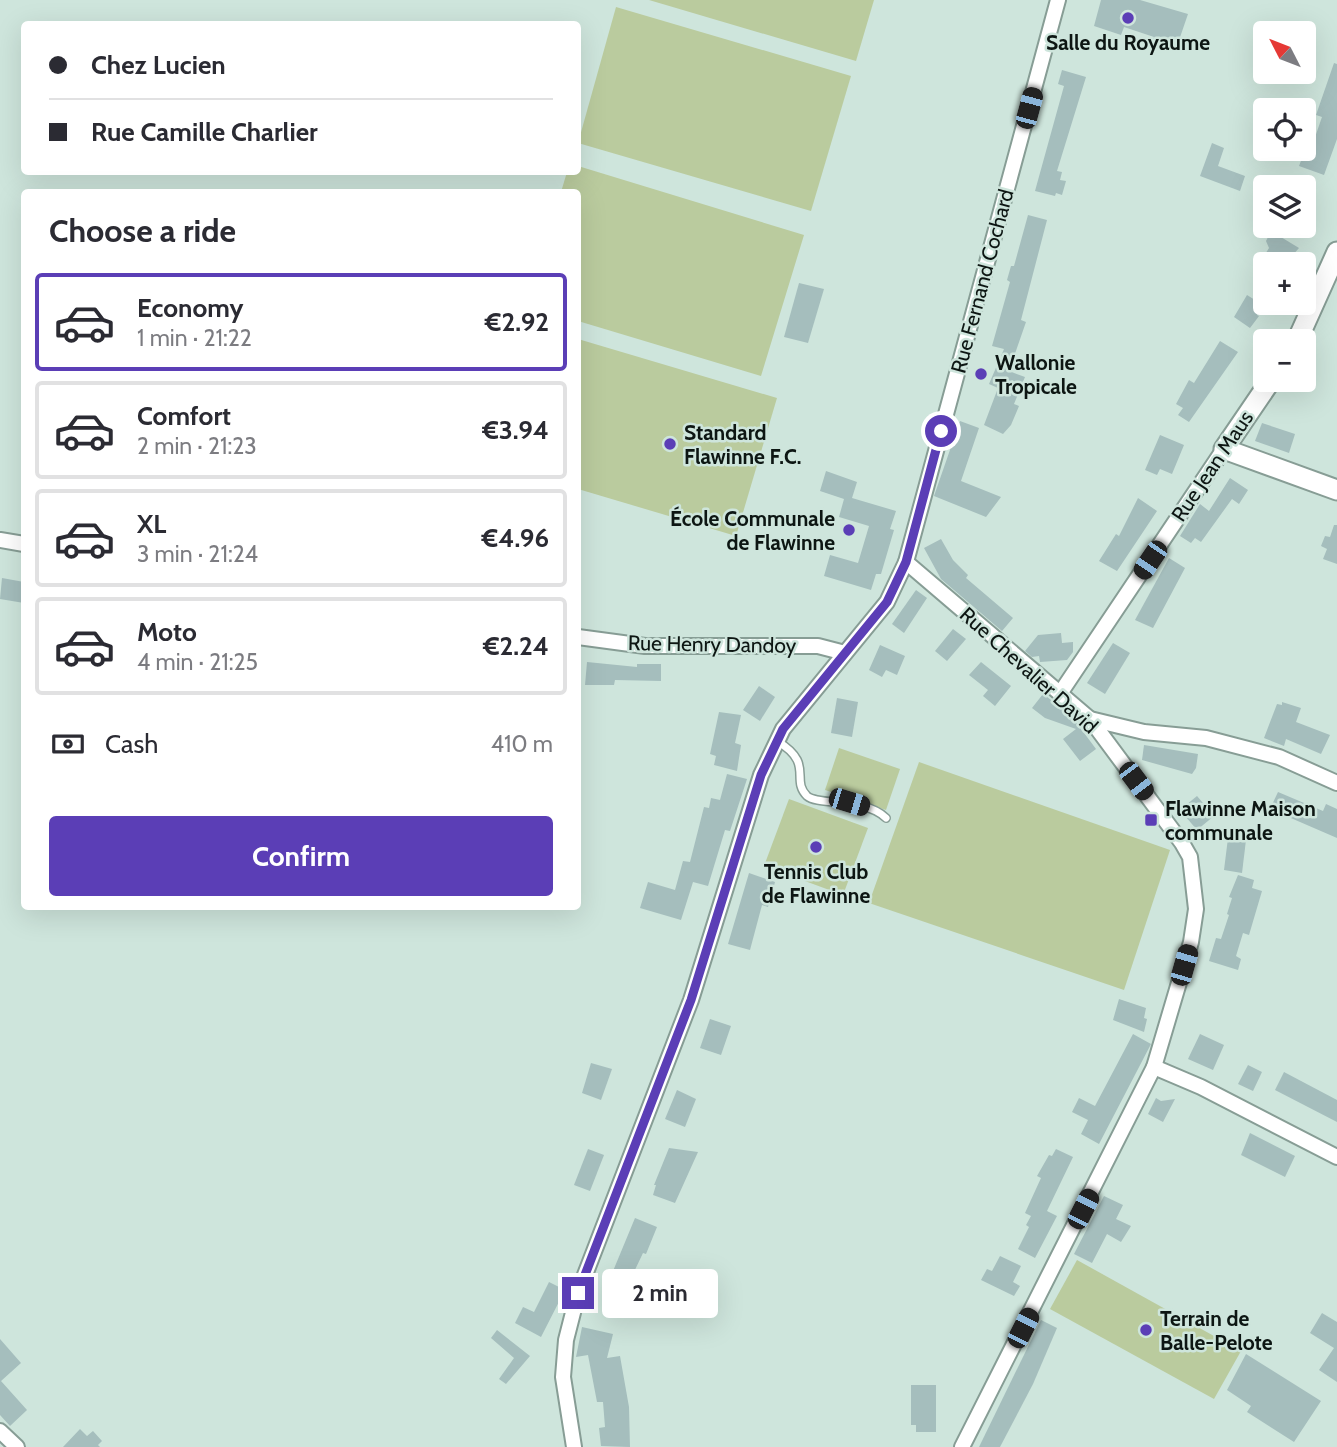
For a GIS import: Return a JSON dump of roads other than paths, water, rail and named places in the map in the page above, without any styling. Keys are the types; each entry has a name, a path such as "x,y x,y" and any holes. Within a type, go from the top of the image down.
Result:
{"street":[{"name":"Rue Fernand Cochard","path":"574,1447 564,1377 566,1340 578,1293 691,1000 761,775 777,741 804,702 887,602 906,562 1058,0"},
{"path":"1302,329 1337,252"},
{"name":"Rue Jean Maus","path":"1061,692 1262,392"},
{"path":"1224,449 1337,490"},
{"path":"0,540 21,544"},
{"name":"Rue Chevalier David","path":"906,562 1090,719 1182,843 1190,858 1196,909 1191,942 1154,1067 962,1447"},
{"name":"Rue Henry Dandoy","path":"581,637 645,646 818,646 845,653"},
{"path":"1090,719 1144,732 1206,738 1266,754 1337,783"},
{"path":"1154,1067 1201,1087 1337,1157"},
{"path":"0,1431 17,1447"}],"lane":[{"path":"777,741 790,749 799,762 801,786 807,796 814,800 849,802 879,811 886,818"}],"place":[{"name":"Salle du Royaume","path":"1128,18"},
{"name":"Wallonie Tropicale","path":"981,374"},
{"name":"Standard Flawinne F.C.","path":"670,444"},
{"name":"École Communale de Flawinne","path":"849,530"},
{"name":"Flawinne Maison communale","path":"1151,820"},
{"name":"Tennis Club de Flawinne","path":"816,847"},
{"name":"Terrain de Balle-Pelote","path":"1146,1330"}]}
